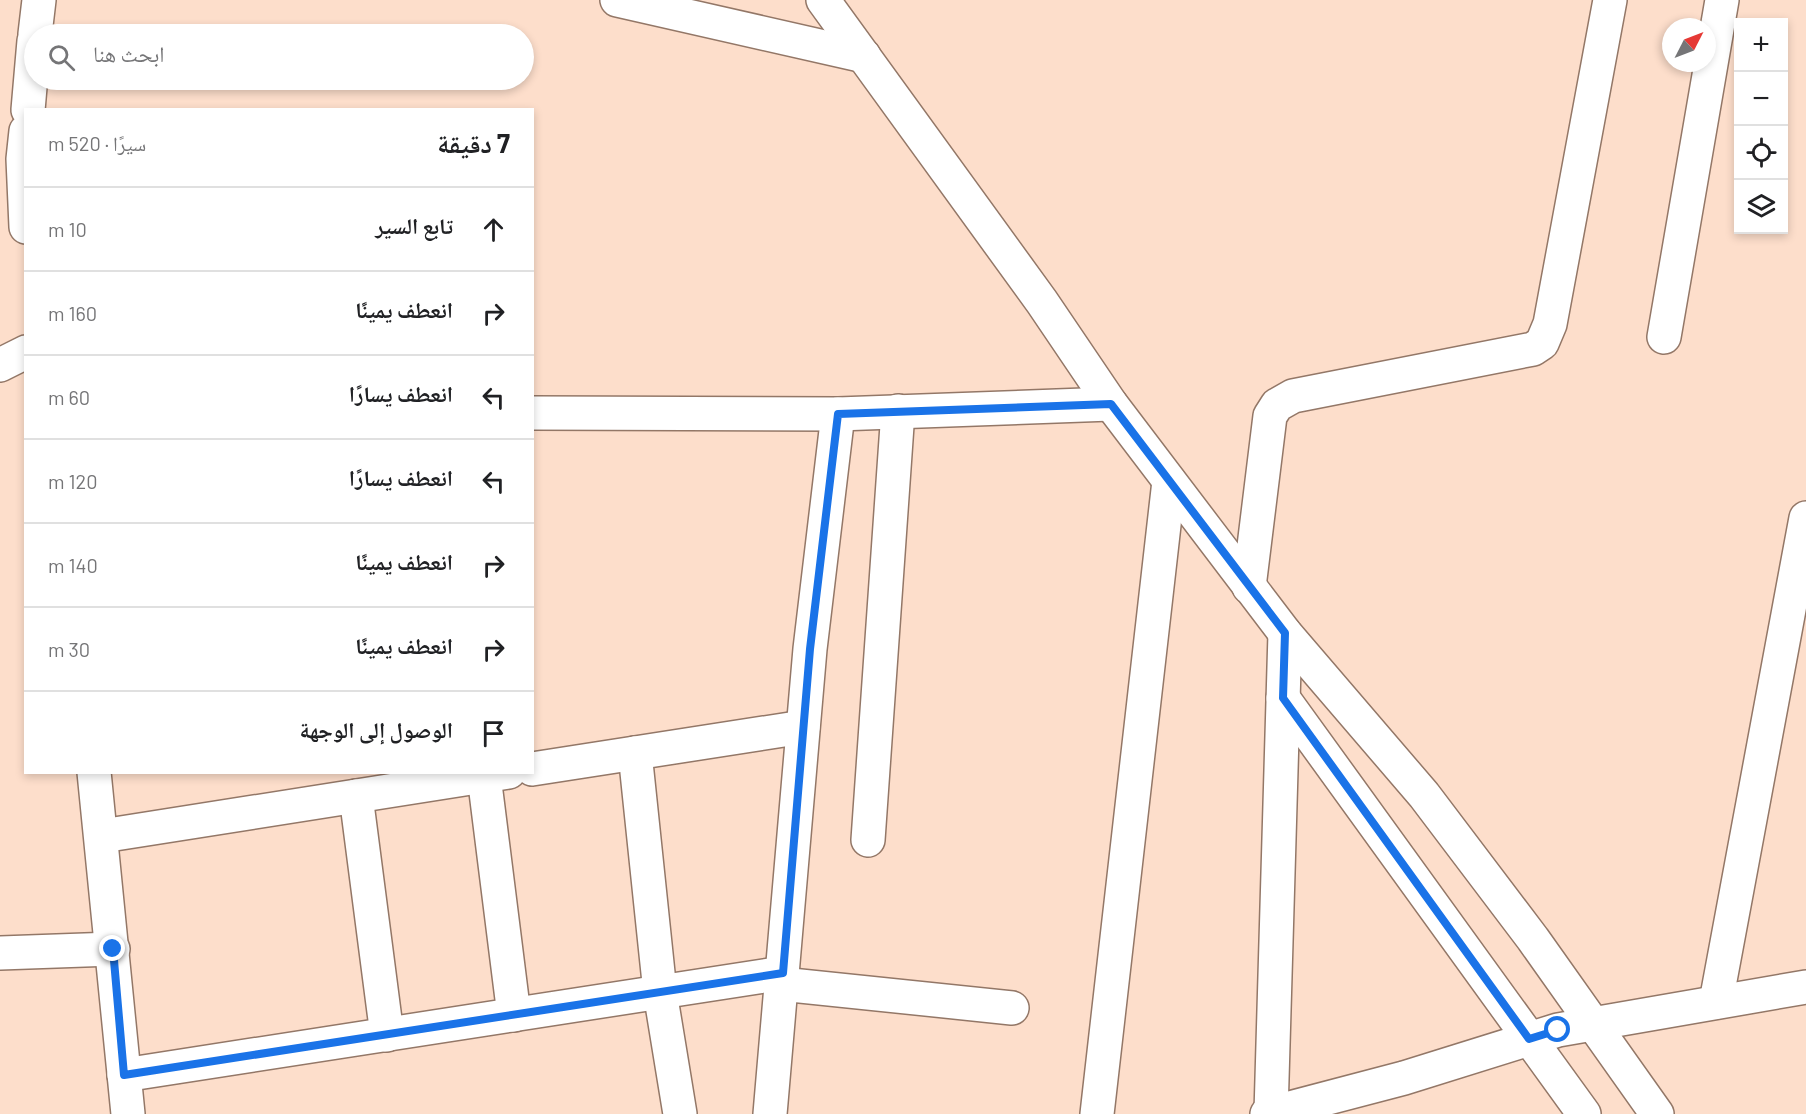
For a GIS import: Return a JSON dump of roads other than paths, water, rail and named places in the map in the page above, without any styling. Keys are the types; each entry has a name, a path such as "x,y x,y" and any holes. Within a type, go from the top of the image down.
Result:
{"street":[{"path":"36,24 39,0"},
{"path":"618,0 864,56"},
{"path":"824,0 1042,302 1111,404 1285,633 1424,795 1533,939 1657,1114"},
{"path":"1249,587 1270,416 1277,405 1293,396 1533,349 1542,343 1551,324 1610,0"},
{"path":"1664,337 1722,0"},
{"path":"28,108 30,90"},
{"path":"24,150 24,182"},
{"path":"0,365 24,353"},
{"path":"534,413 838,414 1111,404"},
{"path":"868,840 898,411"},
{"path":"770,1114 803,727 838,414"},
{"path":"1097,1114 1169,481"},
{"path":"1716,1002 1806,518"},
{"path":"1285,633 1283,698 1284,1112 1592,1022 1806,987"},
{"path":"1283,698 1584,1114"},
{"path":"534,769 803,727"},
{"path":"635,753 660,992 680,1114"},
{"path":"94,774 128,1114"},
{"path":"102,836 496,774 514,1015"},
{"path":"356,796 387,1035"},
{"path":"0,953 113,949"},
{"path":"124,1075 660,992 782,979 1012,1008"}]}
